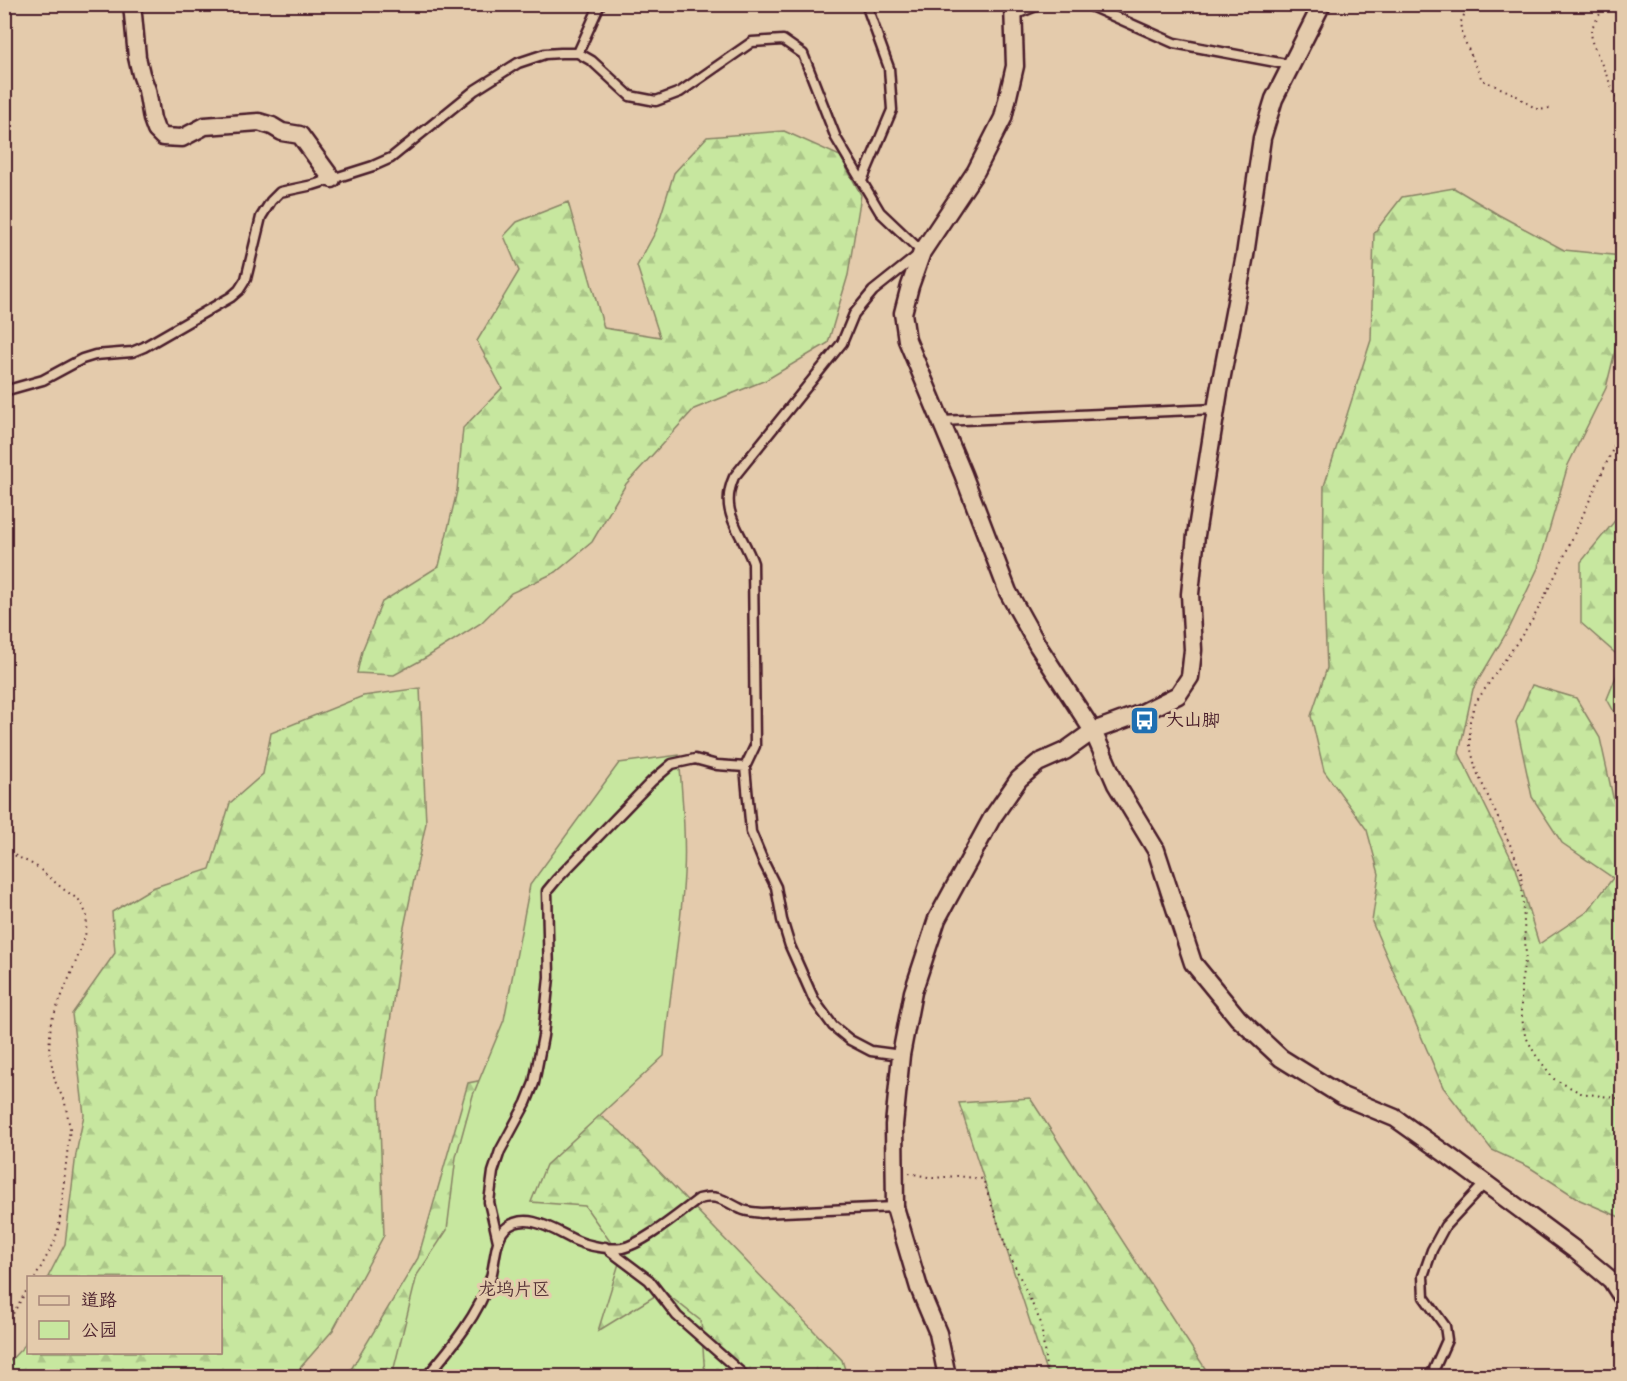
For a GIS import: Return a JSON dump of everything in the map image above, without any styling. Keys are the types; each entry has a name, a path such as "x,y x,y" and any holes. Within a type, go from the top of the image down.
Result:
{"street":[{"path":"132,4 137,57 156,130 164,137 182,138 205,126 259,122 282,132 300,135 332,179"},
{"path":"948,1377 938,1333 916,1278 895,1206 894,1125 901,1054 914,992 937,919 992,818 1018,779 1038,763 1065,751 1093,731 1142,713 1178,695 1190,677 1193,650 1190,594 1196,535 1216,409 1245,255 1262,138 1274,99 1322,4"},
{"path":"1014,10 1015,66 1003,118 976,171 922,252 903,313 907,340 963,474 1008,592 1038,646 1093,731 1116,784 1156,850 1193,963 1238,1018 1281,1058 1342,1096 1395,1118 1485,1182 1575,1250 1611,1280 1623,1297"}],"lane":[{"path":"578,53 600,4"},
{"path":"862,181 892,110 890,68 866,4"},
{"path":"1014,10 1041,4"},
{"path":"1086,4 1173,43 1291,65"},
{"path":"4,391 43,380 95,355 132,352 231,297 246,279 261,217 280,192 313,185 391,158 475,90 518,63 545,54 578,53 592,61 630,96 656,101 680,92 752,42 783,40 803,54 836,138 880,212 922,252 873,291 854,314 842,343 734,477 729,489 730,513 753,563 755,746 745,767 751,832 776,887 790,946 814,1000 833,1026 850,1040 871,1051 901,1054"},
{"path":"940,421 1216,409"},
{"path":"498,1241 489,1202 493,1172 500,1151 534,1083 543,1036 549,977 548,891 644,789 672,764 695,759 717,765 745,767"},
{"path":"1431,1377 1447,1340 1444,1326 1424,1297 1423,1276 1444,1226 1485,1182"},
{"path":"427,1377 450,1349 481,1299 491,1278 498,1241 504,1230 512,1224 523,1221 537,1222 580,1242 621,1248 637,1243 699,1199 711,1196 726,1200 743,1210 761,1213 895,1206"},
{"path":"604,1247 649,1280 677,1316 745,1377"}],"path":[{"path":"1469,4 1460,24 1463,38 1482,80 1514,94 1539,110 1550,108"},
{"path":"1606,4 1591,28 1592,42 1619,104 1623,119"},
{"path":"1623,429 1533,619 1486,684 1476,702 1470,721 1470,746 1476,770 1521,873 1527,956 1521,984 1521,1013 1525,1035 1535,1054 1554,1079 1581,1093 1623,1099"},
{"path":"4,850 36,866 79,900 87,915 86,932 79,954 51,1022 49,1050 55,1081 65,1103 70,1128 59,1226 54,1243 36,1276"},
{"path":"894,1170 933,1178 957,1176 983,1179 1006,1247 1041,1323 1047,1377"},
{"path":"4,1329 27,1290"}],"green space":[{"path":"784,131 840,156 861,195 848,275 828,343 766,380 694,409 626,484 592,542 556,572 511,593 481,623 394,675 357,673 362,651 382,602 439,566 457,491 463,428 502,388 477,341 519,271 504,236 517,222 568,202 604,328 660,337 637,266 656,231 674,173 707,137"},
{"path":"1454,188 1564,250 1622,256 1622,323 1606,388 1568,465 1538,568 1510,627 1473,689 1459,753 1516,868 1539,944 1587,912 1613,878 1562,843 1532,797 1516,722 1532,685 1576,698 1600,738 1622,838 1622,1218 1580,1200 1529,1167 1492,1150 1443,1087 1372,922 1379,874 1367,830 1324,771 1311,716 1327,668 1323,576 1324,486 1371,340 1374,233 1402,197"},
{"path":"1622,512 1622,659 1581,623 1581,562"},
{"path":"1622,662 1622,726 1607,699"},
{"path":"420,688 426,823 403,932 379,1098 384,1235 333,1330 293,1376 5,1376 5,1366 25,1345 27,1333 27,1354 222,1354 222,1276 49,1276 65,1244 76,1154 84,1115 72,1014 115,953 112,912 152,888 210,869 230,803 263,774 271,733 363,696"},
{"name":"龙坞片区","path":"679,755 684,830 684,874 664,1056 546,1165 531,1202 585,1206 621,1257 598,1331 663,1291 701,1321 705,1376 392,1376 417,1275 447,1230 456,1157 473,1095 504,1020 530,885 619,763"},
{"path":"539,1069 620,1131 842,1360 847,1376 347,1376 418,1258 468,1083"},
{"path":"1030,1098 1210,1376 1050,1376 1045,1368 959,1103"}],"place":[{"name":"大山脚","path":"1145,720"}]}
